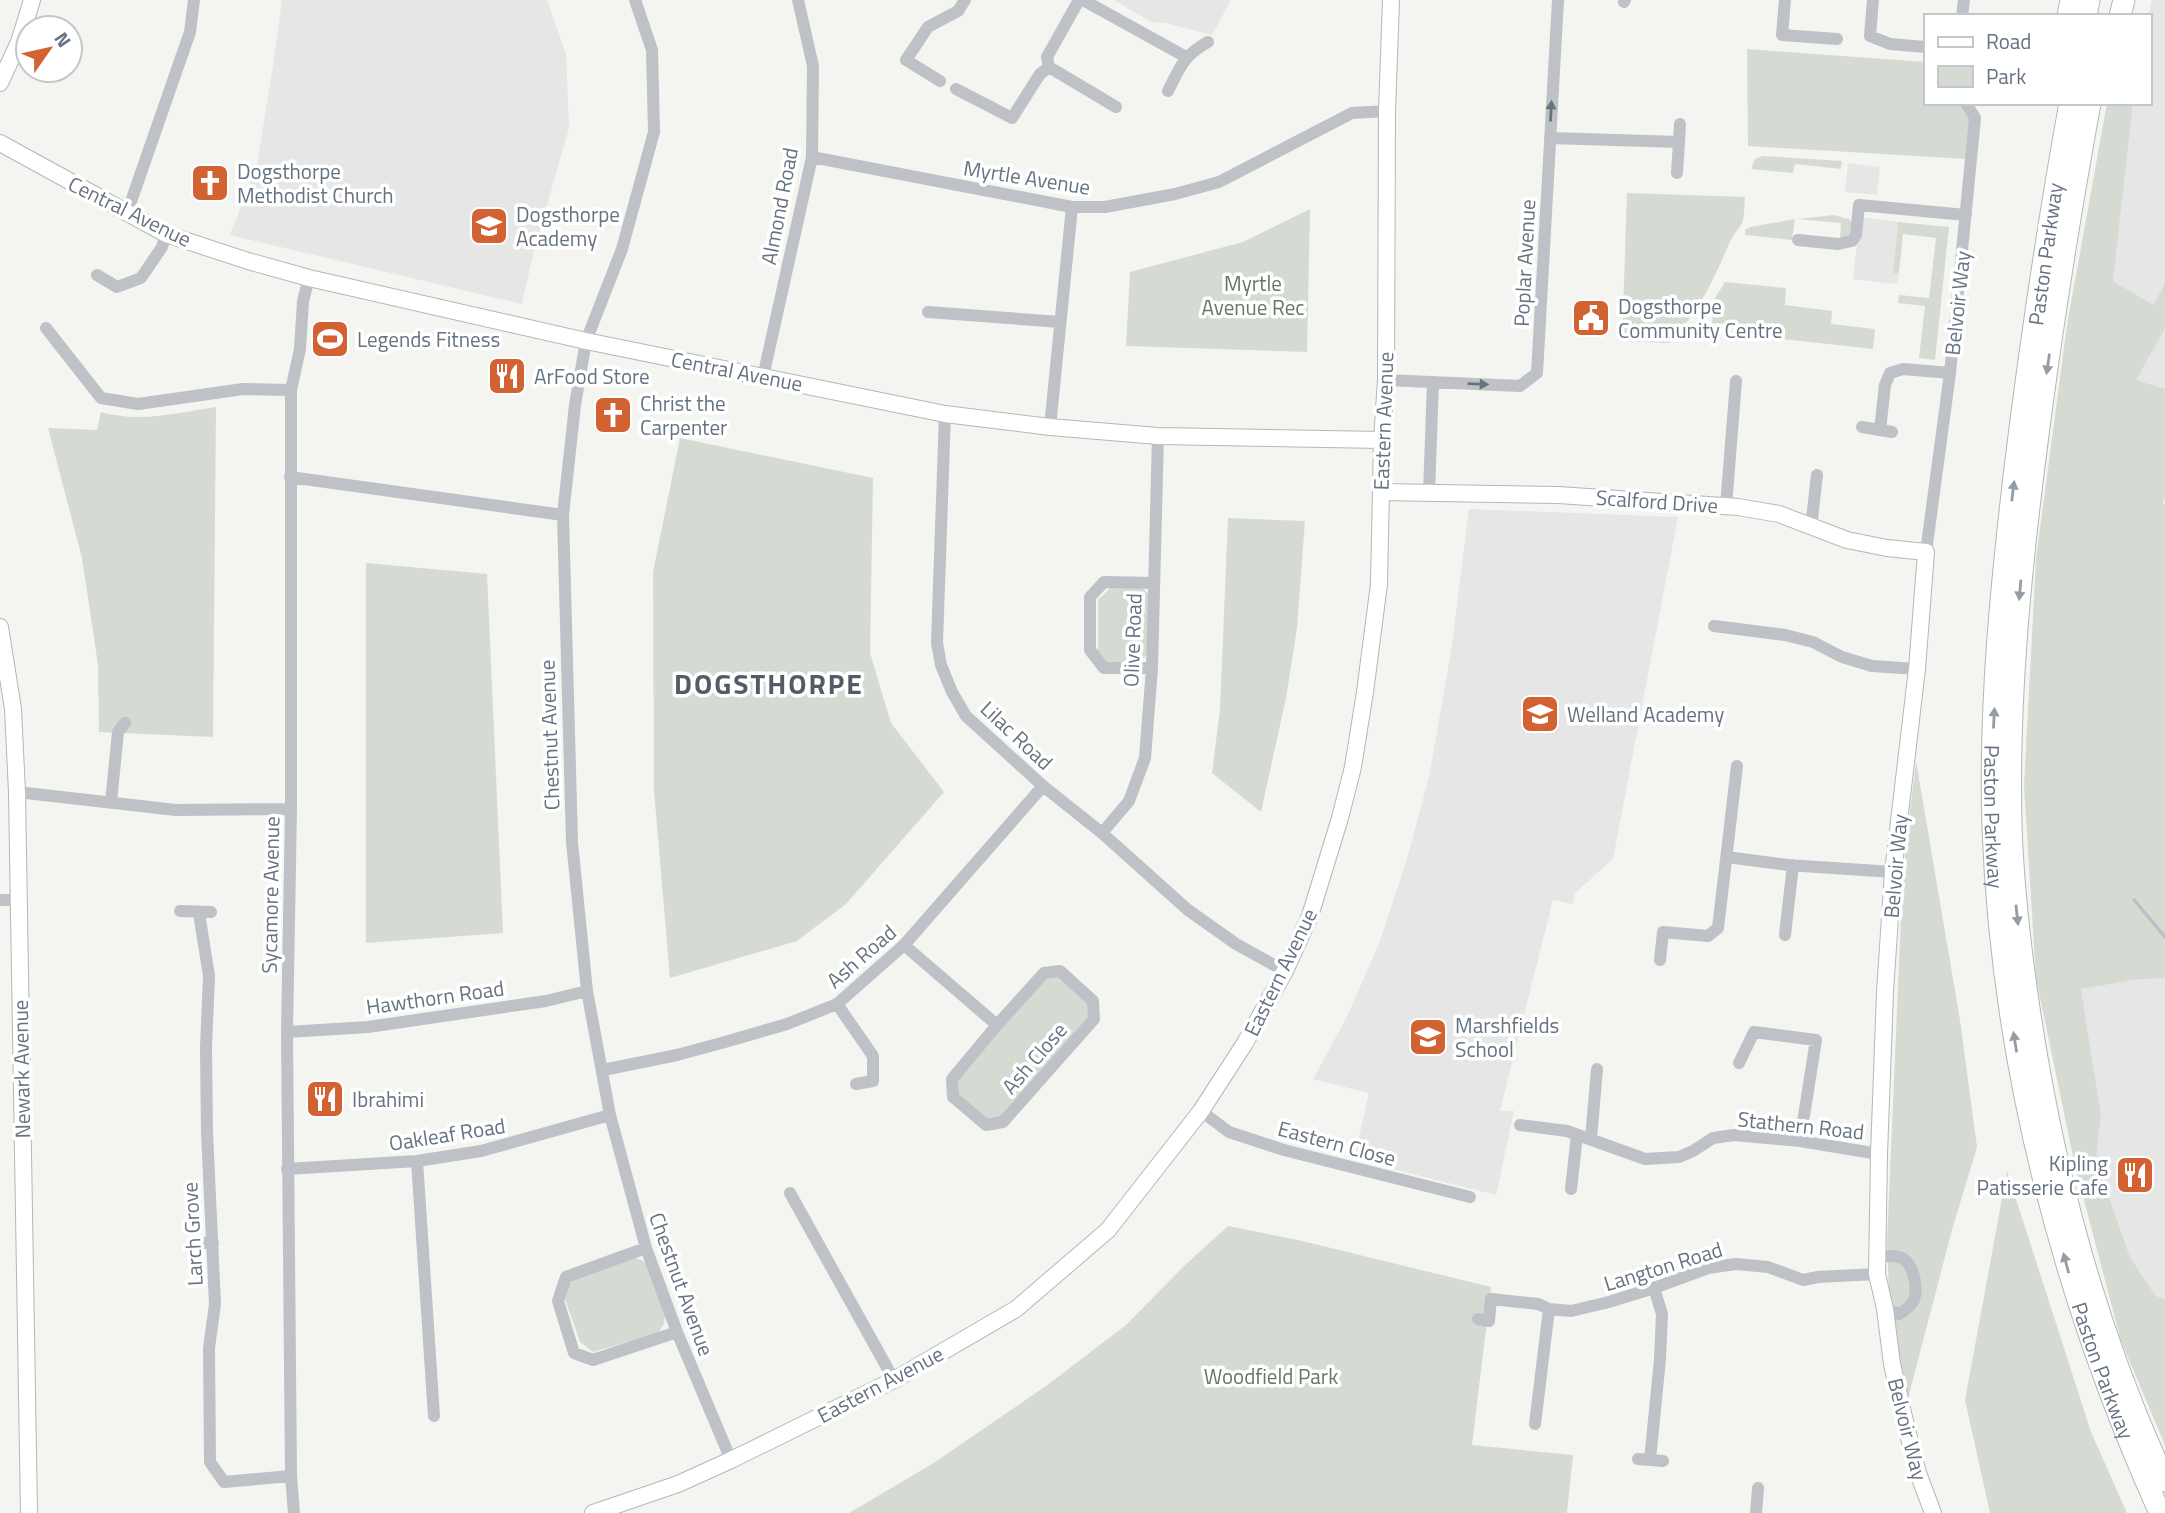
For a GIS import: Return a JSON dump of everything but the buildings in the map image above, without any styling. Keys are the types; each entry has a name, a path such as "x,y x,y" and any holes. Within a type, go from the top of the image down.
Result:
{"highway":[{"path":"2056,105 2064,192"},
{"name":"Paston Parkway","path":"2070,105 2064,192 2039,431 2021,572 2011,734 2011,826 2015,894 2034,1041 2064,1193 2113,1351 2165,1481"},
{"name":"Paston Parkway","path":"2089,105 2064,192 2020,429 2003,570 1993,735 1993,828 2005,967 2015,1044 2048,1198 2095,1357 2160,1513"},
{"path":"2064,192 2096,105"}],"street":[{"path":"0,83 19,42 32,0"},
{"path":"127,213 190,32 194,0"},
{"name":"Chestnut Avenue","path":"635,0 652,50 654,132 622,248 586,341 575,405 563,515 572,842 587,992 610,1115 646,1248 677,1332 731,1460"},
{"name":"Almond Road","path":"763,377 812,157 813,66 798,0"},
{"path":"940,81 906,60 928,27 958,11 965,0"},
{"path":"1116,107 1049,67 1047,57 1081,0 1186,57"},
{"name":"Eastern Avenue","path":"593,1513 678,1484 731,1460 894,1380 1016,1309 1108,1230 1201,1111 1245,1043 1284,971 1310,916 1353,767 1379,583 1386,380 1387,111 1391,0"},
{"name":"Poplar Avenue","path":"1386,380 1520,386 1537,373 1558,0"},
{"path":"1785,0 1782,35 1837,39"},
{"path":"1873,0 1870,36 1890,44 1924,47"},
{"path":"1168,91 1186,57 1208,42"},
{"path":"956,89 1012,118 1040,74 1049,67"},
{"name":"Belvoir Way","path":"1933,1513 1917,1474 1892,1364 1885,1309 1877,1274 1879,1154 1884,1002 1893,872 1917,669 1926,552 1950,373 1966,215 1975,118 1967,105"},
{"name":"Myrtle Avenue","path":"812,157 1072,207 1105,207 1175,194 1219,182 1352,113 1387,111"},
{"path":"1677,173 1680,124"},
{"path":"1550,138 1679,142"},
{"name":"Central Avenue","path":"0,143 166,234 309,278 586,341 945,414 1050,427 1158,436 1382,440"},
{"path":"1798,240 1838,244 1852,241 1856,235 1859,205 1966,215"},
{"path":"1050,427 1072,207"},
{"path":"97,275 117,288 141,278 162,247 166,234"},
{"name":"Sycamore Avenue","path":"294,1513 291,1476 286,1032 290,809 291,390 300,349 303,301 309,278"},
{"path":"928,312 1060,322"},
{"path":"46,328 101,398 138,404 243,389 291,390"},
{"path":"1862,427 1886,431 1885,385 1890,373 1903,369 1950,373"},
{"path":"1726,506 1736,381"},
{"path":"1429,492 1433,382"},
{"name":"Lilac Road","path":"945,414 937,643 941,665 966,716 1043,786 1102,833 1188,909 1236,944 1284,971"},
{"name":"Olive Road","path":"1102,833 1129,802 1143,769 1152,668 1158,436"},
{"path":"1811,528 1817,475"},
{"path":"290,477 563,515"},
{"name":"Scalford Drive","path":"1381,492 1558,495 1726,506 1779,514 1847,540 1926,552"},
{"path":"1152,668 1104,668 1090,649 1090,597 1104,582 1154,583"},
{"path":"1714,625 1814,642 1842,657 1872,666 1917,669"},
{"name":"Newark Avenue","path":"0,627 17,792 29,1513"},
{"path":"111,802 118,732 125,723"},
{"path":"1660,960 1663,932 1708,936 1718,928 1737,766"},
{"name":"Ash Road","path":"603,1070 725,1042 787,1024 837,1004 904,945 1043,786"},
{"path":"17,792 176,810 290,809"},
{"path":"1727,857 1893,872"},
{"path":"1785,935 1793,865"},
{"path":"0,900 19,900"},
{"name":"Larch Grove","path":"180,911 205,912 209,976 206,1133 215,1304 209,1348 210,1462 224,1482 291,1476"},
{"path":"904,945 997,1026"},
{"name":"Ash Close","path":"1060,971 1093,1001 1094,1019 1003,1122 986,1125 953,1097 952,1079 997,1026 1044,973 1060,971"},
{"name":"Hawthorn Road","path":"286,1032 368,1027 546,1001 587,992"},
{"path":"837,1004 873,1056 873,1081 856,1084"},
{"path":"1739,1063 1754,1032 1816,1040 1800,1141"},
{"path":"1591,1139 1597,1069"},
{"name":"Eastern Close","path":"1201,1111 1229,1132 1284,1150 1470,1197"},
{"name":"Oakleaf Road","path":"287,1169 418,1161 481,1151 610,1115"},
{"name":"Stathern Road","path":"1520,1125 1567,1131 1645,1158 1679,1157 1713,1138 1734,1135 1800,1141 1879,1154"},
{"path":"1571,1189 1577,1135"},
{"path":"418,1161 434,1416"},
{"path":"790,1193 894,1380"},
{"path":"195,1243 213,1243"},
{"path":"646,1248 566,1277 558,1301 574,1353 593,1360 677,1332"},
{"path":"1877,1257 1899,1257 1906,1261 1913,1271 1915,1297 1911,1306 1899,1314 1885,1309"},
{"name":"Langton Road","path":"1478,1319 1489,1321 1491,1299 1571,1311 1654,1288 1708,1268 1736,1264 1768,1267 1803,1280 1877,1274"},
{"path":"1651,1460 1662,1314 1654,1288"},
{"path":"1535,1424 1549,1309"},
{"path":"1756,1513 1759,1488"}],"shaded area":[{"path":"282,0 547,0 566,54 569,128 534,250 522,304 230,235 257,164"},
{"path":"1114,0 1231,0 1212,35 1151,22"},
{"path":"2152,0 2165,0 2165,284 2153,306 2113,281 2133,105 2151,105 2151,14 2148,14"},
{"path":"1848,163 1880,167 1877,195 1845,192"},
{"path":"1860,217 1898,222 1893,272 1899,273 1897,284 1853,279"},
{"path":"2165,327 2165,389 2135,380"},
{"name":"Welland Academy","path":"1469,509 1678,517 1613,859 1574,894 1573,904 1553,900 1500,1111 1514,1111 1496,1195 1354,1159 1369,1093 1313,1079 1348,1015 1380,941 1407,859 1429,777 1451,652"},
{"path":"2165,978 2165,1300 2155,1295 2130,1257 2096,1160 2101,1114 2081,988"}],"green space":[{"path":"1747,49 1924,62 1924,105 1962,105 1970,117 1966,159 1748,146"},
{"path":"2107,105 2133,105 2113,281 2153,305 2165,284 2165,328 2136,380 2165,389 2165,978 2133,980 2081,989 2101,1114 2096,1160 2130,1257 2155,1295 2165,1300 2165,1445 2121,1341 2075,1166 2036,978 2024,786 2036,559 2067,325"},
{"path":"1763,156 1842,161 1841,169 1795,164 1793,173 1751,169 1755,159"},
{"path":"1627,193 1745,197 1742,222 1710,285 1697,308 1669,343 1622,341"},
{"name":"Myrtle Avenue Rec","path":"1310,209 1307,352 1126,346 1130,272 1243,242"},
{"path":"1833,215 1849,219 1852,223 1850,235 1840,239 1841,223 1798,219"},
{"path":"1795,219 1792,240 1745,235 1745,230 1750,227"},
{"path":"1898,222 1949,227 1935,360 1919,358 1925,306 1898,303 1899,295 1929,298 1936,238 1903,234 1899,273 1893,273"},
{"path":"1725,282 1786,288 1785,305 1832,311 1831,324 1875,329 1873,349 1745,335 1745,327 1712,323 1715,298"},
{"path":"216,407 213,737 99,732 98,665 82,558 48,428 97,430 101,412 144,417"},
{"path":"680,438 873,478 870,653 891,723 944,792 846,904 797,941 670,978 654,791 653,572"},
{"path":"1228,518 1305,521 1297,628 1286,698 1261,812 1212,773 1220,709"},
{"path":"366,563 487,574 503,933 366,943"},
{"path":"1111,587 1142,588 1149,594 1150,651 1139,663 1106,663 1098,654 1098,600"},
{"path":"1916,761 1960,1020 1977,1147 1952,1230 1906,1406 1890,1320 1887,1242 1903,871"},
{"path":"1059,975 1088,1003 1088,1017 1001,1118 986,1120 957,1094 957,1080 1046,977"},
{"path":"2007,1171 2091,1432 2127,1513 1990,1513 1965,1400"},
{"name":"Woodfield Park","path":"1228,1226 1298,1240 1491,1287 1472,1445 1573,1455 1567,1513 849,1513 932,1464 1046,1386 1126,1325"},
{"path":"634,1258 642,1260 649,1267 665,1315 664,1324 658,1333 593,1352 580,1342 565,1299 570,1283 575,1278"}],"waterway":[{"path":"2134,900 2165,937"}],"place":[{"name":"Dogsthorpe Methodist Church","path":"210,183"},
{"name":"Dogsthorpe Academy","path":"489,226"},
{"name":"Dogsthorpe Community Centre","path":"1591,318"},
{"name":"Legends Fitness","path":"330,339"},
{"name":"ArFood Store","path":"507,376"},
{"name":"Christ the Carpenter","path":"613,415"},
{"name":"Welland Academy","path":"1540,714"},
{"name":"Marshfields School","path":"1428,1037"},
{"name":"Ibrahimi","path":"325,1099"},
{"name":"Kipling Patisserie Cafe","path":"2135,1175"}],"district":[{"name":"DOGSTHORPE","path":"769,683"}]}
